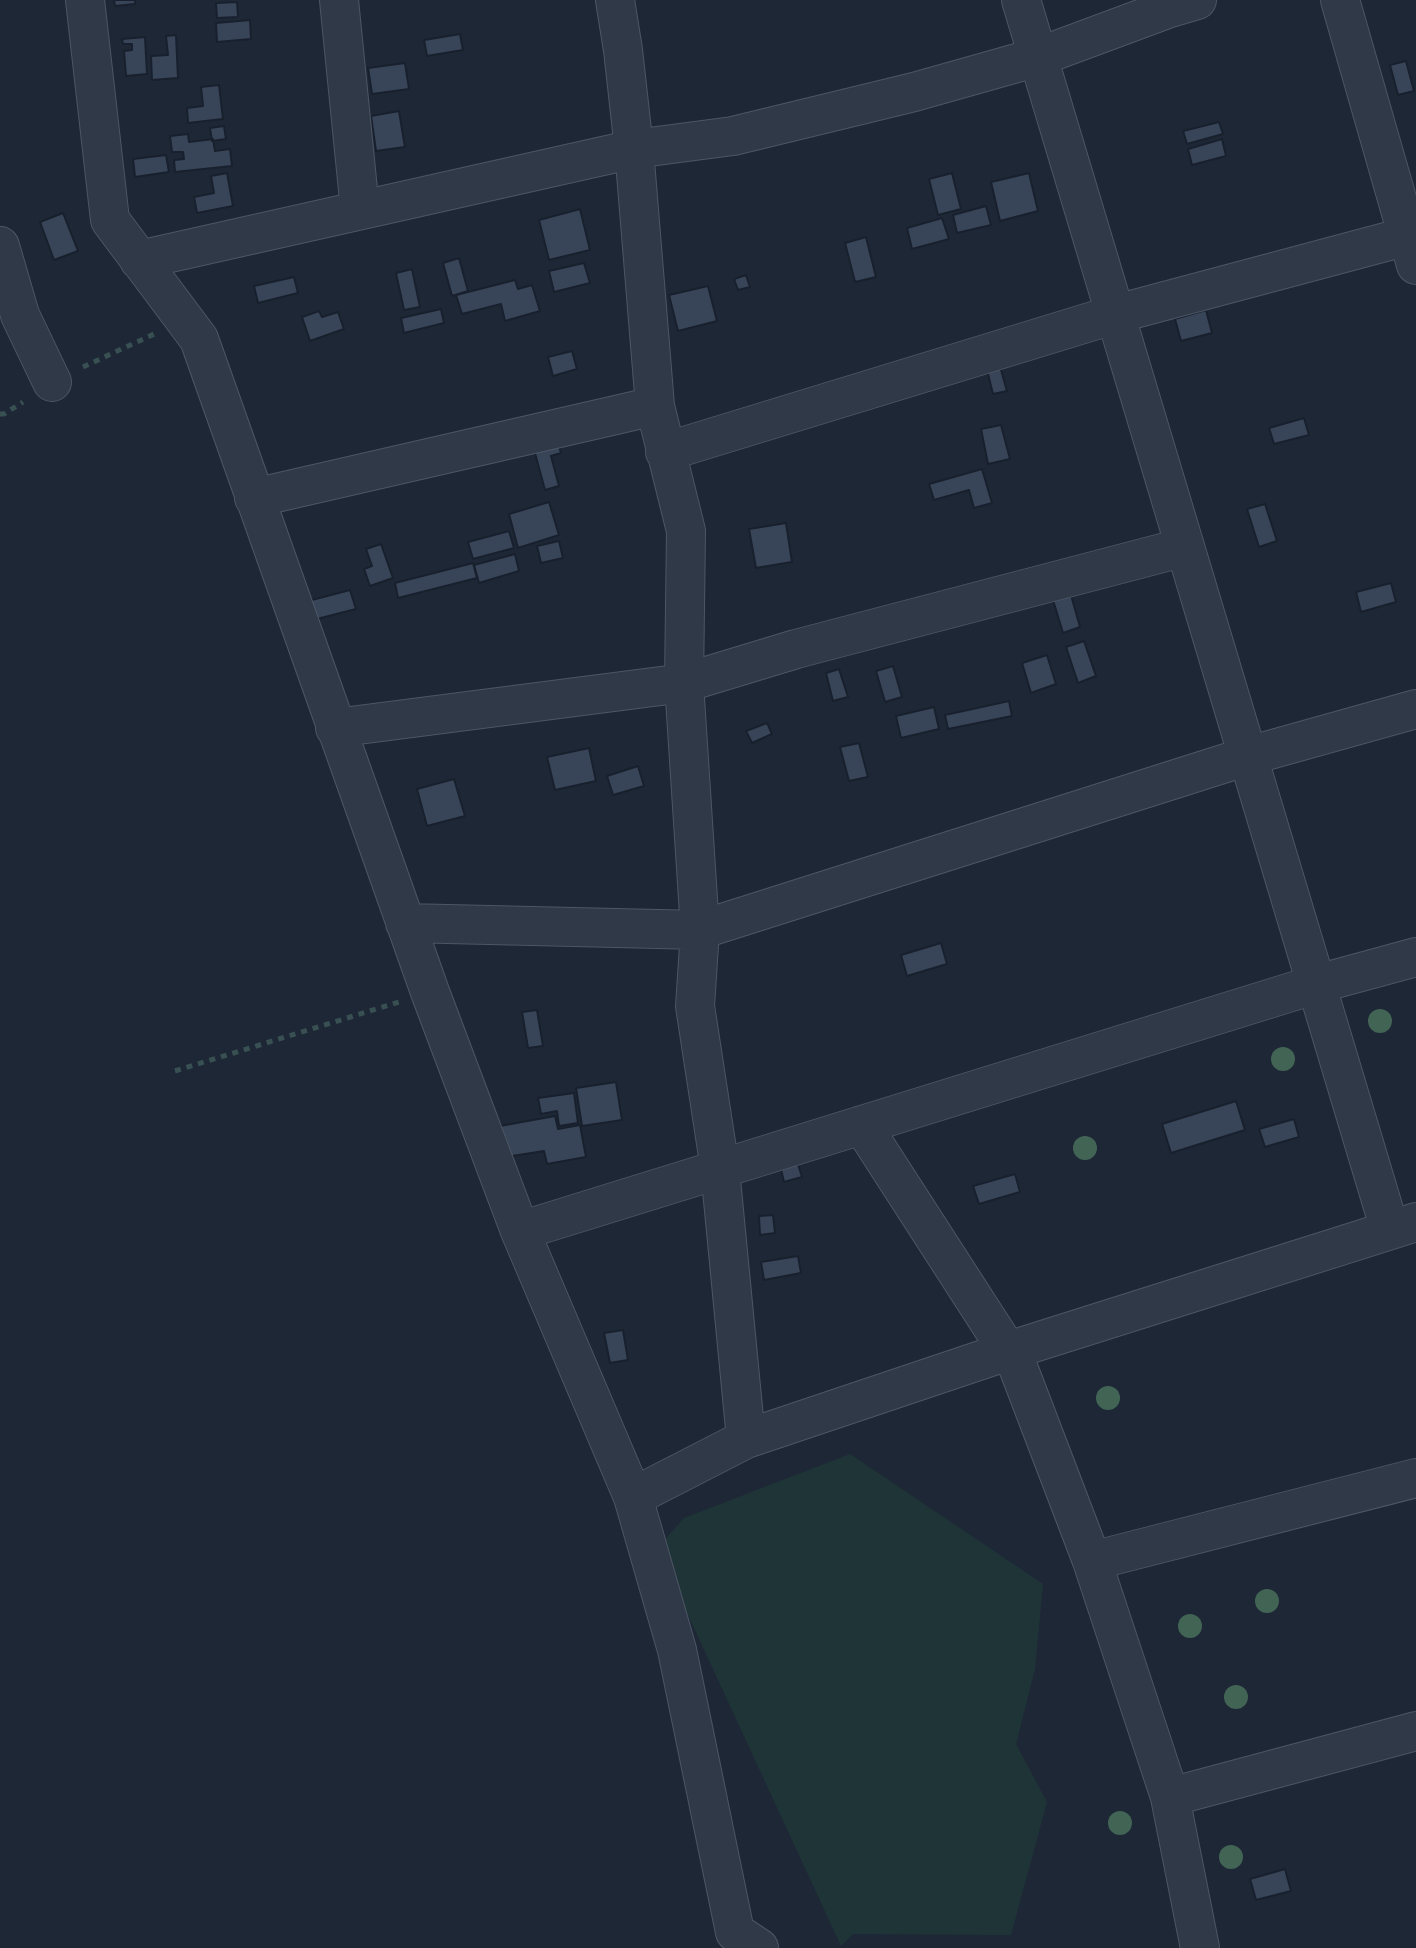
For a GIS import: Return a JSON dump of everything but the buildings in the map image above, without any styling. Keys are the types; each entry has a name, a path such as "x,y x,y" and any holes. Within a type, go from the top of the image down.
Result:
{"street":[{"path":"85,0 110,220 199,339 430,992 520,1231 633,1497 677,1650 735,1932 759,1948"},
{"path":"339,0 360,210"},
{"path":"615,0 634,149 655,406 686,531 684,683 700,930 695,1006 720,1169 746,1439"},
{"path":"633,1497 746,1439 1008,1351 1403,1226 1317,984 1021,0"},
{"path":"139,260 634,149 733,136 914,92 1038,57 1197,0"},
{"path":"665,452 1116,314 1412,250 1340,0"},
{"path":"0,246 20,315 52,382"},
{"path":"254,498 655,406"},
{"path":"335,728 684,683 796,649 1185,547"},
{"path":"405,923 700,930 1248,756 1416,709"},
{"path":"520,1231 1317,984 1416,957"},
{"path":"862,1125 1018,1367 1092,1561 1170,1797 1200,1948"},
{"path":"1092,1561 1416,1478"},
{"path":"1170,1797 1416,1731"}],"path":[{"path":"0,414 52,382 184,320"},
{"path":"175,1071 430,992"}],"green space":[{"path":"850,1454 1043,1584 1035,1669 1016,1744 1047,1802 1011,1935 853,1934 841,1946 657,1548 684,1518"}]}
